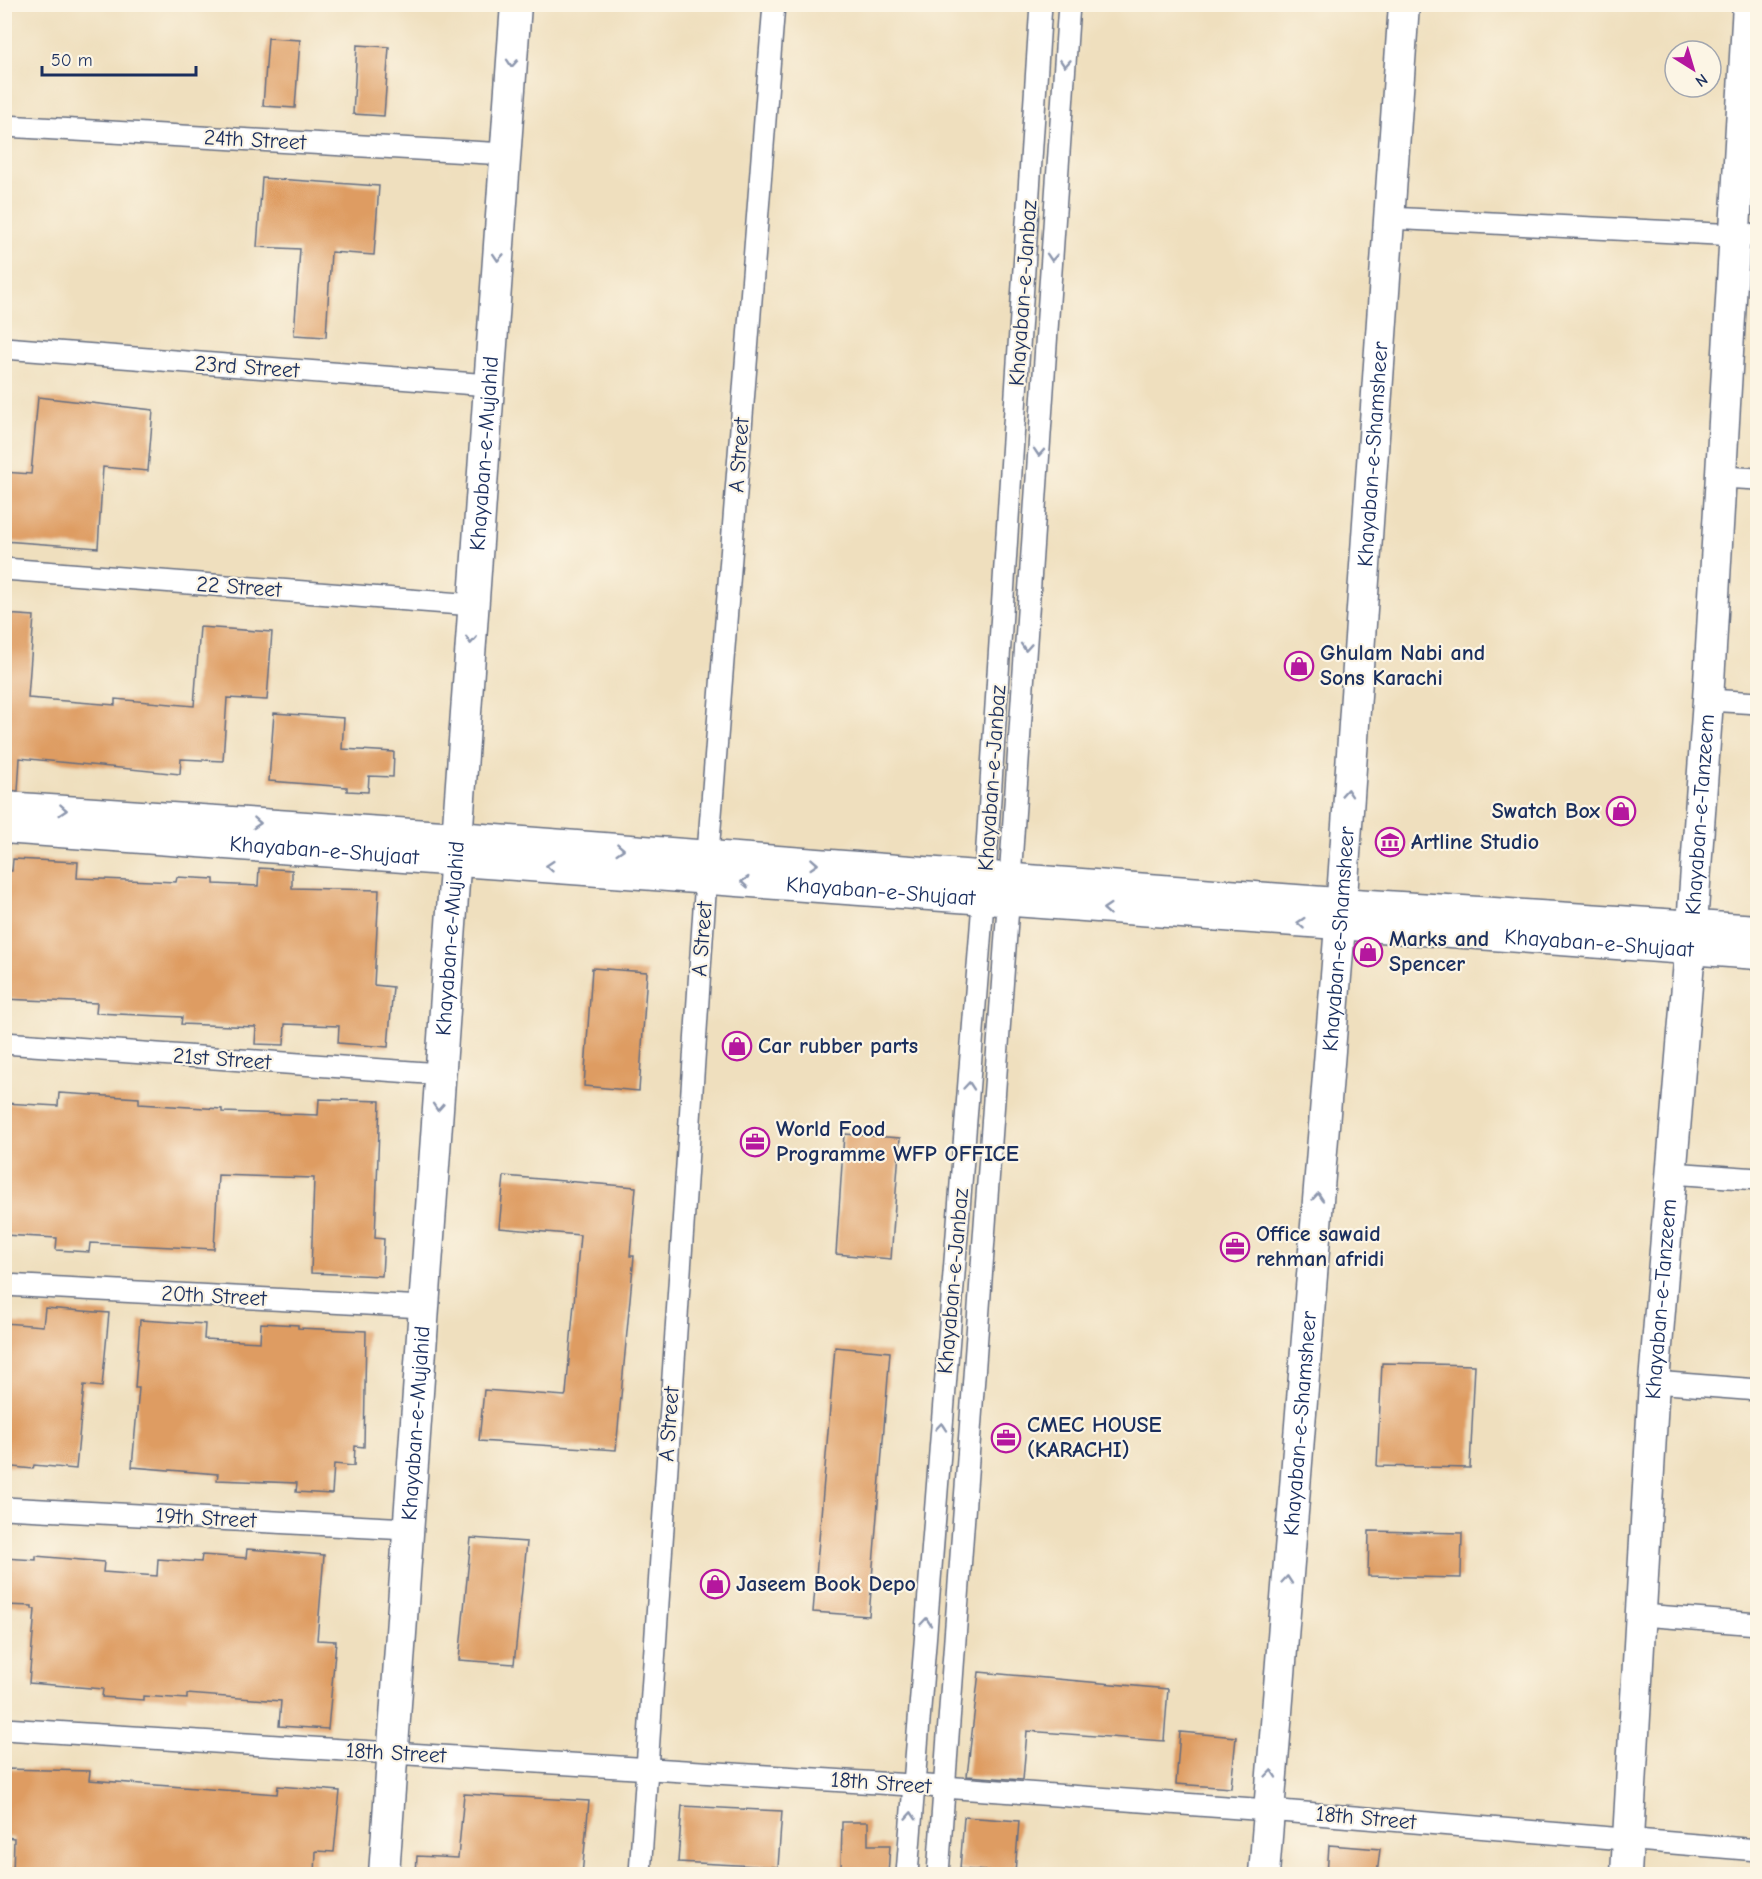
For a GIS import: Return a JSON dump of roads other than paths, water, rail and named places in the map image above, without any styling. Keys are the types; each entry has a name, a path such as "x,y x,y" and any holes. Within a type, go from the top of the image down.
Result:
{"main road":[{"name":"Khayaban-e-Mujahid","path":"384,1875 516,4"},
{"name":"Khayaban-e-Shamsheer","path":"1264,1875 1340,914 1404,4"},
{"name":"Khayaban-e-Tanzeem","path":"1626,1875 1654,1382 1691,937 1721,477 1746,235 1748,4"},
{"name":"Khayaban-e-Shujaat","path":"4,807 456,848 997,890 1691,937 1758,930"},
{"name":"Khayaban-e-Shujaat","path":"4,828 456,848"},
{"name":"Khayaban-e-Shujaat","path":"1691,937 1758,954"}],"street":[{"name":"A Street","path":"640,1875 706,867 774,4"},
{"name":"Khayaban-e-Janbaz","path":"938,1875 997,890 1041,4"},
{"name":"Khayaban-e-Janbaz","path":"907,1875 913,1785 997,890 1069,4"},
{"name":"24th Street","path":"4,126 506,154"},
{"path":"1388,218 1746,235"},
{"name":"23rd Street","path":"4,348 489,385"},
{"path":"1721,477 1758,479"},
{"name":"22 Street","path":"4,569 474,605"},
{"path":"1708,700 1758,703"},
{"name":"21st Street","path":"4,1043 440,1074"},
{"path":"1671,1173 1758,1179"},
{"name":"20th Street","path":"4,1285 424,1307"},
{"path":"1654,1382 1758,1390"},
{"name":"19th Street","path":"4,1508 408,1529"},
{"path":"1642,1615 1758,1624"},
{"name":"18th Street","path":"4,1729 944,1787 1268,1810 1758,1850"}],"place":[{"name":"Ghulam Nabi and Sons Karachi","path":"1299,666"},
{"name":"Swatch Box","path":"1621,811"},
{"name":"Artline Studio","path":"1390,842"},
{"name":"Marks and Spencer","path":"1368,952"},
{"name":"Car rubber parts","path":"737,1046"},
{"name":"World Food Programme WFP OFFICE","path":"755,1142"},
{"name":"Office sawaid rehman afridi","path":"1235,1247"},
{"name":"CMEC HOUSE (KARACHI)","path":"1006,1438"},
{"name":"Jaseem Book Depo","path":"715,1584"}]}
